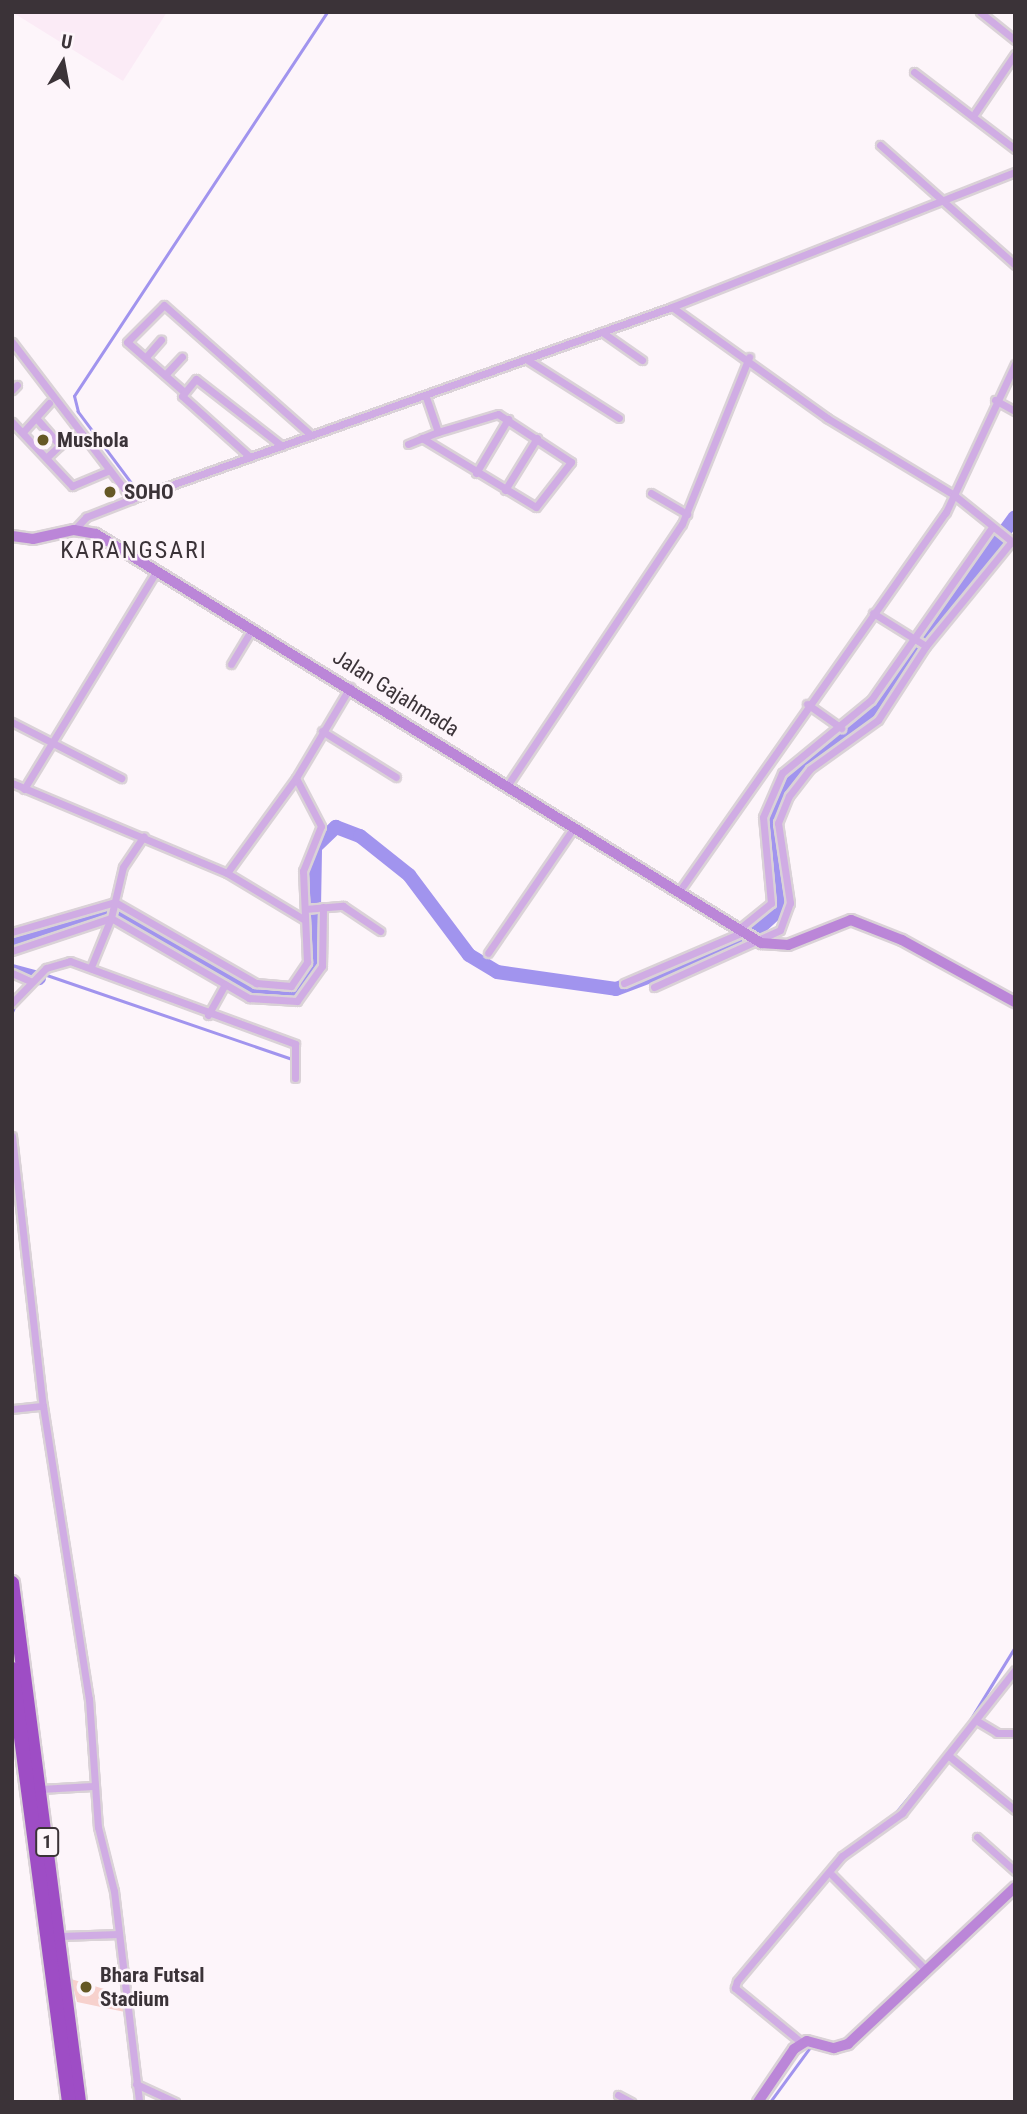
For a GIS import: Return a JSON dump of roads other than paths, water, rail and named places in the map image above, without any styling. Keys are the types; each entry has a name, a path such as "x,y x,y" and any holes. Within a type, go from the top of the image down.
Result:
{"highway":[{"name":"1","path":"12,1583 16,1635 40,1789 57,1943 69,2102"},
{"name":"1","path":"12,1669 57,1943 79,2102"}],"street":[{"path":"980,12 1015,40"},
{"path":"975,113 1015,54"},
{"path":"914,72 975,113 1015,149"},
{"path":"880,145 1015,265"},
{"path":"74,530 86,517 132,499 672,307 1015,172"},
{"path":"250,457 127,338 164,305 311,435"},
{"path":"654,987 766,939 790,903 778,824 789,796 810,769 878,720 925,646 1011,539 954,495 827,418 749,357 672,307"},
{"path":"602,332 642,360"},
{"path":"146,358 161,340"},
{"path":"12,342 132,499"},
{"path":"165,375 182,357"},
{"path":"511,781 687,514 749,357"},
{"path":"526,359 619,418"},
{"path":"682,887 954,495 995,400 1015,364"},
{"path":"183,391 201,379 282,446"},
{"path":"425,395 438,432"},
{"path":"995,400 1015,411"},
{"path":"23,432 49,403"},
{"path":"408,444 422,438 438,432 491,413 508,419 571,463 540,506 505,491 422,438"},
{"path":"37,419 60,445 48,456"},
{"path":"476,472 508,419"},
{"path":"12,422 48,456 72,486 110,470"},
{"path":"505,491 537,438"},
{"path":"651,493 687,514"},
{"path":"624,983 743,932 771,903 762,834 769,795 800,755 841,728 871,700 995,528"},
{"name":"Jalan Gajahmada","path":"12,536 33,539 74,530 96,534 253,628 348,691 511,781 573,829 682,887 743,932 766,939"},
{"path":"24,789 51,739 157,569"},
{"path":"873,613 925,646"},
{"path":"231,664 253,628"},
{"path":"227,873 296,778 348,691"},
{"path":"807,704 841,728"},
{"path":"12,722 51,739 121,778"},
{"path":"322,731 396,777"},
{"path":"292,987 307,962 304,864 321,820 296,778"},
{"path":"12,783 227,873 305,920"},
{"path":"488,953 573,829"},
{"path":"91,967 112,917 122,867 144,836"},
{"path":"12,932 115,904 256,983 292,987"},
{"path":"306,909 343,906 380,930"},
{"path":"297,1000 322,966 321,907"},
{"path":"12,951 112,917 225,984 263,1002 297,1000"},
{"path":"766,939 788,945 851,920 902,940 1015,1002"},
{"path":"12,1003 33,978 60,962 91,967 208,1015 295,1044 295,1078"},
{"path":"12,974 33,978"},
{"path":"208,1015 225,984"},
{"path":"292,987 297,1000"},
{"path":"12,1136 15,1188 43,1406 89,1699 93,1786 120,1934 139,2102"},
{"path":"12,1409 43,1406"},
{"path":"1015,1670 979,1722 886,1829 848,1852 832,1875 735,1988 802,2043 848,2044 924,1968 1015,1886"},
{"path":"979,1722 997,1733 1015,1733"},
{"path":"949,1756 1015,1810"},
{"path":"40,1789 93,1786"},
{"path":"977,1837 1015,1871"},
{"path":"832,1875 924,1968"},
{"path":"57,1943 120,1934"},
{"path":"758,2102 802,2043"},
{"path":"136,2084 175,2102"},
{"path":"618,2095 631,2102"}],"waterway":[{"path":"137,491 78,412 74,396 327,12"},
{"path":"12,942 97,911 118,912 243,985 291,995 313,965 315,847 336,827 360,836 409,875 469,955 497,972 616,989 746,940 778,911 780,883 770,834 784,785 801,765 874,713 1015,517"},
{"path":"12,971 39,978"},
{"path":"44,974 295,1060"},
{"path":"12,1012 17,1001"},
{"path":"967,1725 1015,1647"},
{"path":"892,1817 946,1752"},
{"path":"949,1956 998,1910"},
{"path":"849,2049 861,2039"},
{"path":"770,2102 811,2046"}],"place":[{"name":"Mushola","path":"43,440"},
{"name":"SOHO","path":"110,492"},
{"name":"Bhara Futsal Stadium","path":"86,1987"}],"district":[{"name":"KARANGSARI","path":"134,551"}]}
